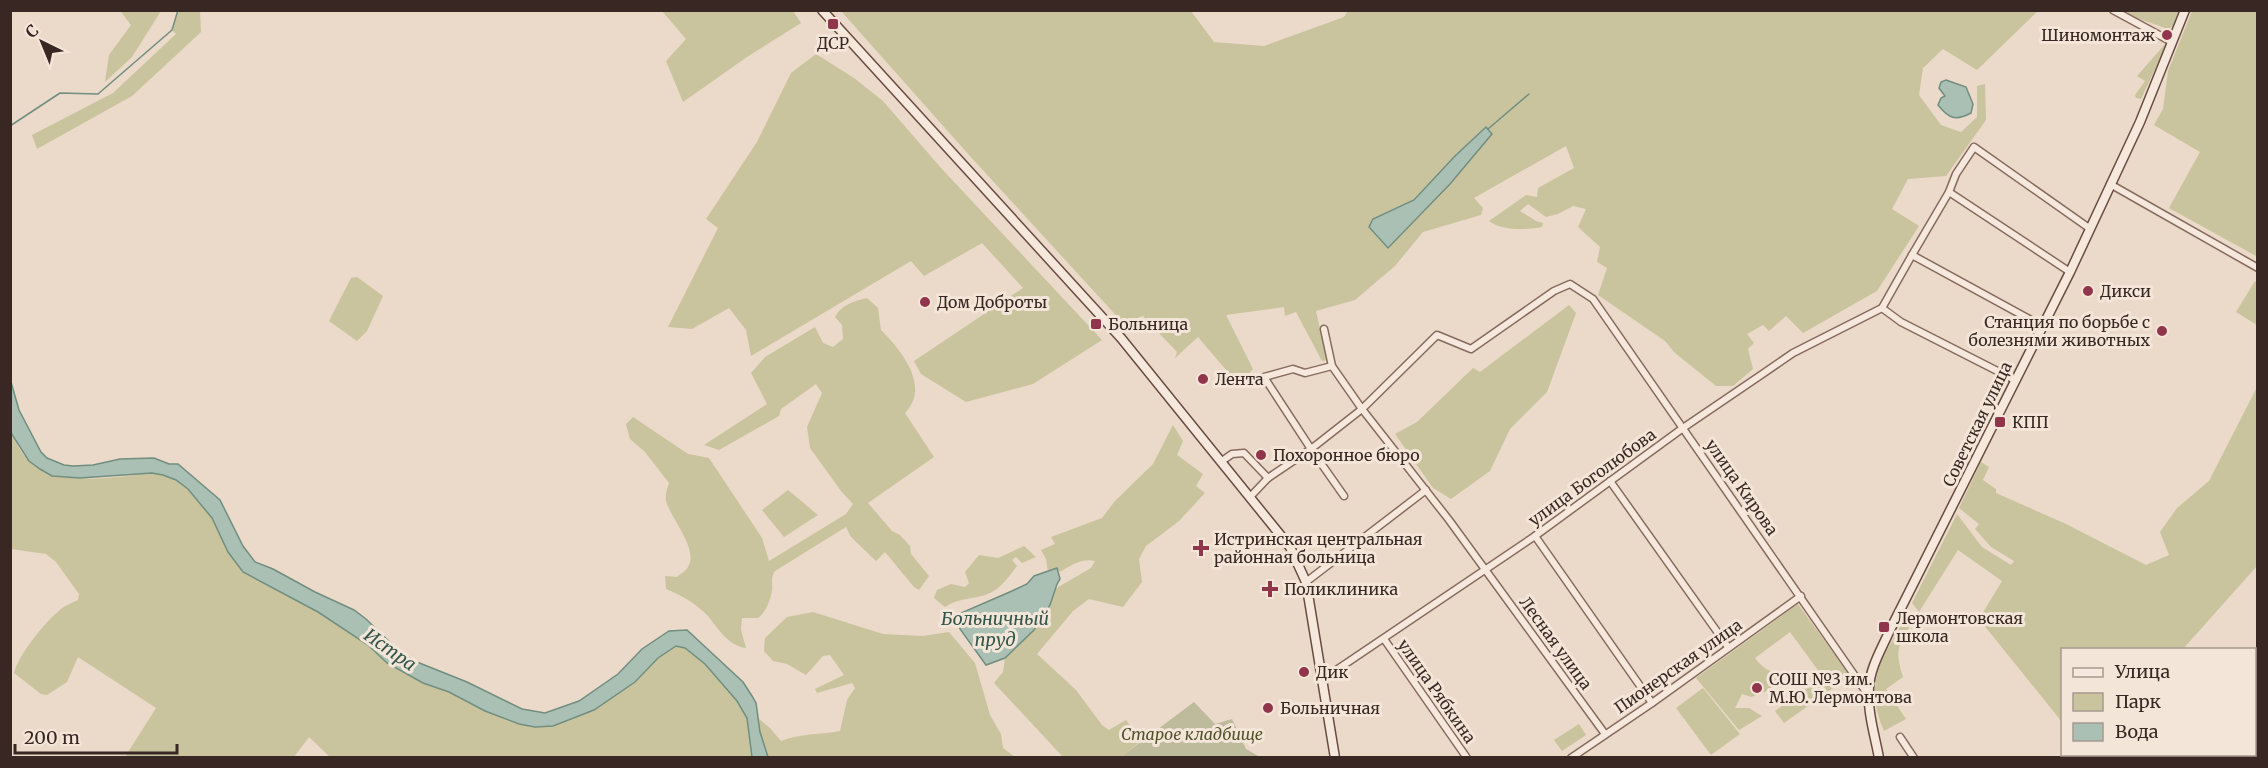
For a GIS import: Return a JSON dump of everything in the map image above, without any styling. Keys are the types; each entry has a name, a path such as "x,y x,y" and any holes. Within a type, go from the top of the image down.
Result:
{"street":[{"path":"822,10 1121,338 1290,547 1306,582 1335,758"},
{"path":"2113,10 2172,42"},
{"name":"Советская улица","path":"1879,758 1869,689 1873,667 2070,272 2140,122 2185,10"},
{"path":"2015,381 1901,322 1882,308 1949,192 1956,174 1974,147 2090,228"},
{"path":"2110,184 2258,268"},
{"path":"1949,192 2070,272"},
{"path":"1912,255 2042,327"},
{"name":"улица Кирова","path":"1362,409 1437,335 1471,349 1554,291 1570,284 1593,299 1629,354 1801,596 1852,674 1864,689 1869,689"},
{"name":"улица Боголюбова","path":"1323,680 1534,536 1683,428 1793,353 1882,308"},
{"path":"1324,329 1332,366 1305,373 1293,369 1264,377 1344,496"},
{"name":"Лесная улица","path":"1332,366 1362,409 1485,569 1605,734"},
{"path":"1250,497 1268,478 1311,449 1362,409"},
{"path":"1222,461 1232,454 1244,453 1268,478"},
{"path":"1610,481 1728,648"},
{"path":"1306,582 1426,490"},
{"path":"1534,536 1652,703"},
{"name":"Пионерская улица","path":"1571,758 1801,596"},
{"name":"улица Рябкина","path":"1384,639 1467,758"},
{"path":"1900,737 1914,758"}],"green space":[{"path":"123,10 161,11 132,57 105,82 109,55 131,25 121,12"},
{"path":"1348,10 2038,11 1977,70 1943,49 1923,68 1919,95 1941,125 1961,132 1977,117 1977,86 1985,84 1986,120 1946,176 1908,179 1892,209 1919,226 1877,291 1803,333 1786,316 1769,331 1763,325 1747,334 1754,343 1748,349 1753,369 1733,386 1716,386 1675,353 1665,341 1598,295 1607,268 1597,262 1600,247 1578,227 1586,209 1573,206 1546,217 1528,204 1520,211 1543,223 1542,227 1536,228 1507,228 1489,221 1526,195 1537,197 1538,188 1574,168 1566,146 1474,198 1483,208 1481,215 1423,232 1395,266 1355,300 1316,311 1327,360 1322,361 1296,312 1285,316 1284,307 1226,315 1253,369 1239,385 1198,337 1175,358 1177,352 1143,316 1123,323 841,11 1191,11 1214,42 1264,46 1344,17"},
{"path":"2127,10 2180,11 2173,26 2168,29 2128,15"},
{"path":"178,11 200,11 201,32 132,96 37,149 32,135 113,93 176,34 172,30"},
{"path":"662,11 793,11 801,23 683,102 666,61 686,39"},
{"path":"2192,11 2257,11 2256,256 2169,208 2200,152 2154,125 2163,109 2168,71"},
{"path":"2166,43 2141,99 2136,98 2135,95 2145,81 2137,76"},
{"path":"816,54 854,78 883,101 941,168 1102,340 1033,384 966,402 921,374 914,361 1023,288 982,243 924,276 911,261 751,356 746,330 729,308 692,329 668,327 718,228 706,219 757,142 791,73"},
{"path":"357,277 383,296 367,331 357,341 329,321 351,278"},
{"path":"2255,281 2257,283 2257,325 2236,312"},
{"path":"867,298 878,308 881,330 897,348 910,369 915,391 912,403 905,413 934,457 868,503 892,531 900,535 910,546 911,554 929,576 919,590 885,552 876,561 851,537 846,527 775,571 770,599 763,613 758,618 742,618 741,630 746,648 740,647 724,636 698,607 666,589 665,576 677,577 686,570 690,552 666,501 669,483 645,452 630,439 626,424 633,417 688,454 709,458 762,538 769,561 846,514 853,504 810,448 807,427 822,393 816,384 781,409 779,416 719,450 704,445 767,404 751,373 765,357 815,327 823,343 833,347 843,339 842,325 835,317 848,304"},
{"path":"1569,305 1576,313 1547,392 1510,429 1490,471 1451,499 1433,488 1395,434 1417,422 1473,368 1480,372"},
{"path":"2257,387 2257,566 2184,648 2061,648 2061,721 1979,619 2002,581 1958,550 1919,612 1912,603 1957,514 1982,547 2011,565 2014,561 1991,547 1975,529 1979,524 1959,508 1981,462 1989,467 1983,480 1996,489 1996,493 2066,524 2146,565 2169,555 2160,532 2177,508 2209,481"},
{"path":"1173,425 1183,441 1177,455 1203,474 1196,486 1205,493 1179,521 1146,546 1139,559 1142,582 1123,607 1089,599 1073,611 1037,654 1076,690 1102,725 1109,730 1126,720 1141,741 1121,757 1063,757 994,683 1003,672 1005,658 1034,630 1050,606 1055,589 1091,568 1095,561 1081,561 1060,572 1057,568 1048,571 1046,559 1041,550 1055,544 1051,537 1102,518 1115,501 1153,464"},
{"path":"10,433 29,461 55,475 88,479 152,473 176,480 188,489 212,518 228,552 243,572 318,612 368,645 387,663 422,683 449,692 485,711 519,724 535,727 568,720 594,710 635,682 658,658 676,646 685,648 705,664 737,701 747,718 752,757 331,758 309,737 294,757 125,757 156,708 78,657 67,682 47,695 41,694 14,673 21,657 40,630 61,609 78,600 79,594 56,562 46,554 11,549"},
{"path":"788,490 818,515 784,537 762,510"},
{"path":"1024,546 1036,557 1022,563 1016,557 1012,560 1017,566 994,591 945,607 934,598 937,590 951,584 965,587 969,583 965,572 979,555 998,558"},
{"path":"1798,604 1850,676 1784,723 1775,711 1823,677 1790,632 1755,658 1768,670 1784,674 1780,686 1751,697 1742,694 1735,708 1749,708 1762,716 1739,730 1696,678"},
{"path":"813,612 883,634 923,636 949,632 975,663 990,715 1001,734 1003,748 1015,757 768,757 760,732 759,719 781,741 803,735 840,731 847,700 855,688 852,683 817,693 815,689 844,675 830,655 823,656 806,675 787,664 773,661 764,651 765,638 787,617"},
{"path":"1907,615 1912,623 1900,644 1898,654 1903,677 1886,689 1906,719 1884,731 1875,698 1875,684 1883,658"},
{"path":"1703,688 1740,734 1711,755 1676,708"},
{"name":"Старое кладбище","path":"1194,702 1215,724 1232,719 1246,749 1260,757 1121,757"},
{"path":"1579,724 1586,735 1562,751 1554,740"},
{"path":"2256,754 2257,757 2092,758 2090,756 2256,756"}],"water":[{"path":"1946,80 1966,87 1973,104 1971,113 1957,118 1949,116 1938,105 1941,98 1945,96 1939,88 1941,82"},
{"path":"1486,127 1492,134 1450,184 1388,248 1369,227 1373,219 1414,200"},
{"name":"Истра","path":"11,382 19,410 41,452 47,458 73,466 93,465 120,459 154,458 169,464 178,464 220,500 243,546 255,562 354,610 401,653 417,662 467,682 522,709 545,713 579,701 618,674 642,649 669,631 687,630 743,682 752,696 756,703 760,732 768,757 752,757 747,718 737,701 705,664 685,648 676,646 658,658 635,682 594,710 553,726 535,727 519,724 485,711 449,692 423,683 387,663 368,645 318,612 243,572 228,552 212,518 188,489 176,480 152,473 80,478 52,476 29,461 11,433"},
{"name":"Больничный пруд","path":"1057,568 1060,579 1050,605 1034,630 1005,658 986,665 960,629 957,620 961,613 1027,584 1034,576"}],"waterway":[{"path":"10,126 60,93 98,94 172,30 178,10"},
{"path":"1488,129 1529,94"}],"place":[{"name":"ДСР","path":"833,24"},
{"name":"Шиномонтаж","path":"2167,35"},
{"name":"Дикси","path":"2088,291"},
{"name":"Дом Доброты","path":"925,302"},
{"name":"Больница","path":"1096,324"},
{"name":"Станция по борьбе с болезнями животных","path":"2162,331"},
{"name":"Лента","path":"1203,379"},
{"name":"КПП","path":"2000,422"},
{"name":"Похоронное бюро","path":"1261,455"},
{"name":"Истринская центральная районная больница","path":"1201,548"},
{"name":"Поликлиника","path":"1270,589"},
{"name":"Лермонтовская школа","path":"1884,627"},
{"name":"Дик","path":"1304,672"},
{"name":"СОШ №3 им. М.Ю. Лермонтова","path":"1757,688"},
{"name":"Больничная","path":"1268,708"}]}
